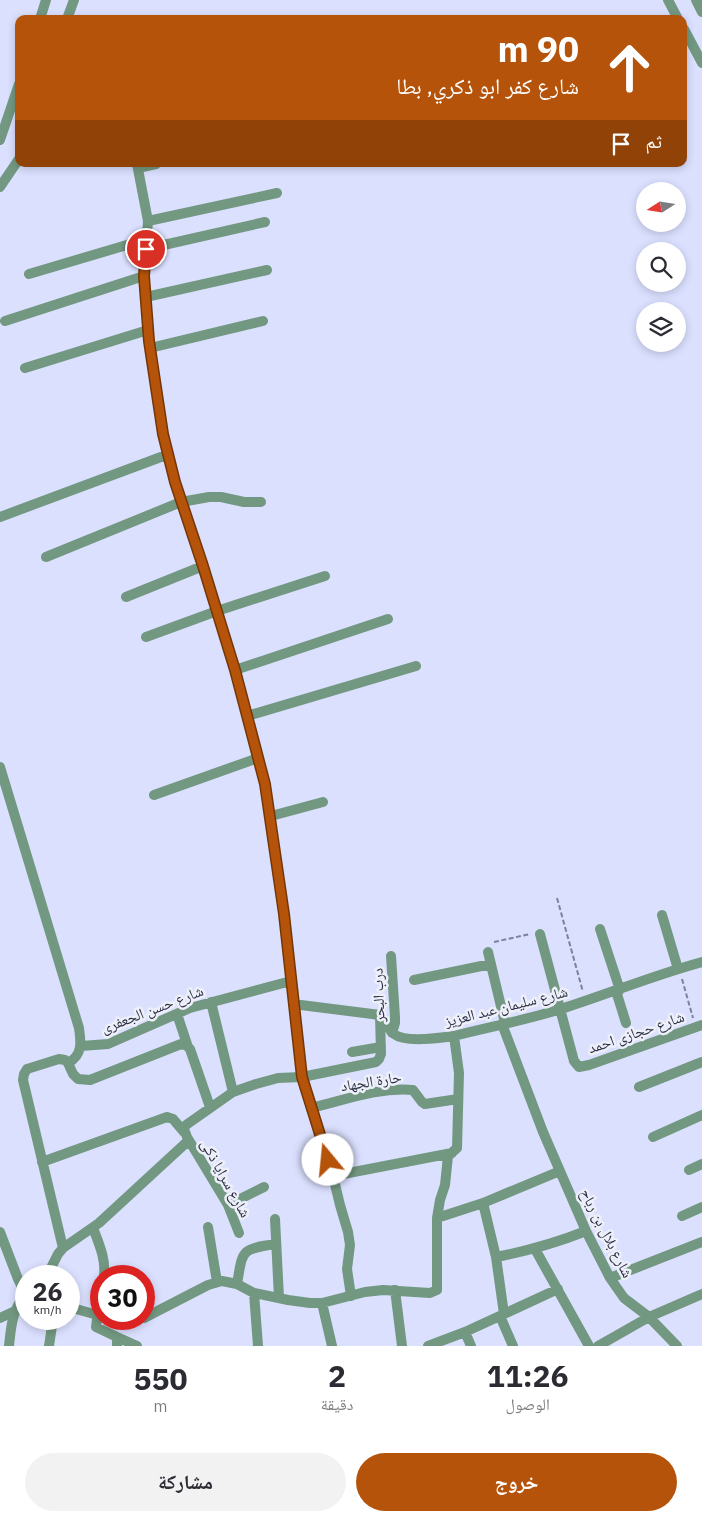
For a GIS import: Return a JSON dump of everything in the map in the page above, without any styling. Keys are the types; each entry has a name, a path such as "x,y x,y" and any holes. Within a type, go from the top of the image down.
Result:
{"street":[{"path":"41,15 46,0"},
{"path":"69,15 73,0"},
{"path":"668,0 676,15"},
{"path":"696,0 702,12"},
{"path":"687,35 702,63"},
{"path":"0,140 15,96"},
{"path":"0,187 15,165"},
{"path":"138,167 148,220 144,276 148,330 163,434 181,502 235,670 265,784 284,914 302,1077 333,1176 348,1232 350,1244 347,1269 352,1296"},
{"path":"148,220 277,192"},
{"path":"29,274 147,244 265,222"},
{"path":"146,297 267,270"},
{"path":"5,321 144,276"},
{"path":"150,348 263,321"},
{"path":"25,368 148,330"},
{"path":"0,517 169,454"},
{"path":"46,557 181,502 208,496 244,502 260,502"},
{"path":"126,597 203,566"},
{"path":"146,637 217,611 325,576"},
{"path":"235,670 388,619"},
{"path":"247,716 416,666"},
{"path":"154,795 258,758"},
{"path":"0,766 79,1028 81,1046 77,1056 68,1063"},
{"path":"271,816 324,802"},
{"path":"662,915 678,969"},
{"path":"600,928 626,1023"},
{"path":"540,934 560,1009"},
{"name":"شارع بلال بن رباح","path":"488,952 504,1024 543,1132 586,1231 610,1278 628,1302 649,1317 676,1346"},
{"name":"درب البحر","path":"391,956 396,1017 392,1033"},
{"name":"شارع سليمان عبد العزيز","path":"392,1033 401,1038 416,1039 454,1036 560,1009 702,962"},
{"path":"414,980 491,964"},
{"name":"شارع حسن الجعفرى","path":"81,1046 108,1044 190,1008 291,981"},
{"path":"211,1002 233,1092"},
{"path":"293,1004 380,1016 385,1019 392,1033"},
{"name":"شارع حجازى احمد","path":"560,1009 574,1061 579,1067 699,1026"},
{"path":"177,1014 210,1108"},
{"path":"186,1137 184,1129 186,1125 233,1092 273,1079 302,1077 376,1062 381,1054 380,1016"},
{"path":"155,1312 217,1282 237,1284 254,1293 279,1298 300,1302 322,1303 378,1290 430,1293 437,1290 437,1218 445,1184 448,1156 457,1148 459,1073 454,1036"},
{"path":"62,1248 23,1080 27,1069 65,1060 78,1079 90,1080 181,1044 188,1047"},
{"path":"352,1052 381,1047"},
{"path":"639,1088 702,1062"},
{"name":"حارة الجهاد","path":"312,1108 367,1094 394,1090 413,1090 425,1104 458,1098"},
{"path":"653,1137 702,1115"},
{"path":"42,1162 168,1117 173,1119 186,1137"},
{"path":"52,1265 62,1248 93,1228 186,1137"},
{"name":"شارع سرايا ذكى","path":"186,1137 228,1205 239,1233"},
{"path":"333,1176 452,1153"},
{"path":"689,1170 702,1164"},
{"path":"437,1218 483,1203 560,1171"},
{"path":"228,1205 264,1187"},
{"path":"483,1203 496,1257 502,1315 513,1346"},
{"path":"682,1216 702,1207"},
{"path":"275,1218 279,1298"},
{"path":"208,1227 217,1282"},
{"path":"93,1228 103,1255 104,1265"},
{"path":"496,1257 535,1249 586,1231"},
{"path":"0,1232 15,1271"},
{"path":"610,1278 702,1242"},
{"path":"237,1284 242,1257 245,1252 250,1249 276,1244"},
{"path":"535,1249 589,1346"},
{"path":"395,1290 402,1346"},
{"path":"428,1346 446,1343 465,1332 558,1290"},
{"path":"254,1293 258,1346"},
{"path":"598,1346 649,1317 702,1294"},
{"path":"322,1303 332,1346"},
{"path":"0,1318 15,1311"},
{"path":"8,1346 15,1311"},
{"path":"49,1346 51,1330"},
{"path":"100,1330 117,1342 137,1346"},
{"path":"465,1332 471,1346"}],"path":[{"path":"557,898 585,1000"},
{"path":"488,952 489,945 492,942 540,934"},
{"path":"678,969 699,1026"}],"route":[{"path":"146,249 144,276 149,341 163,434 175,482 235,670 265,784 284,914 302,1077 328,1160"}]}
